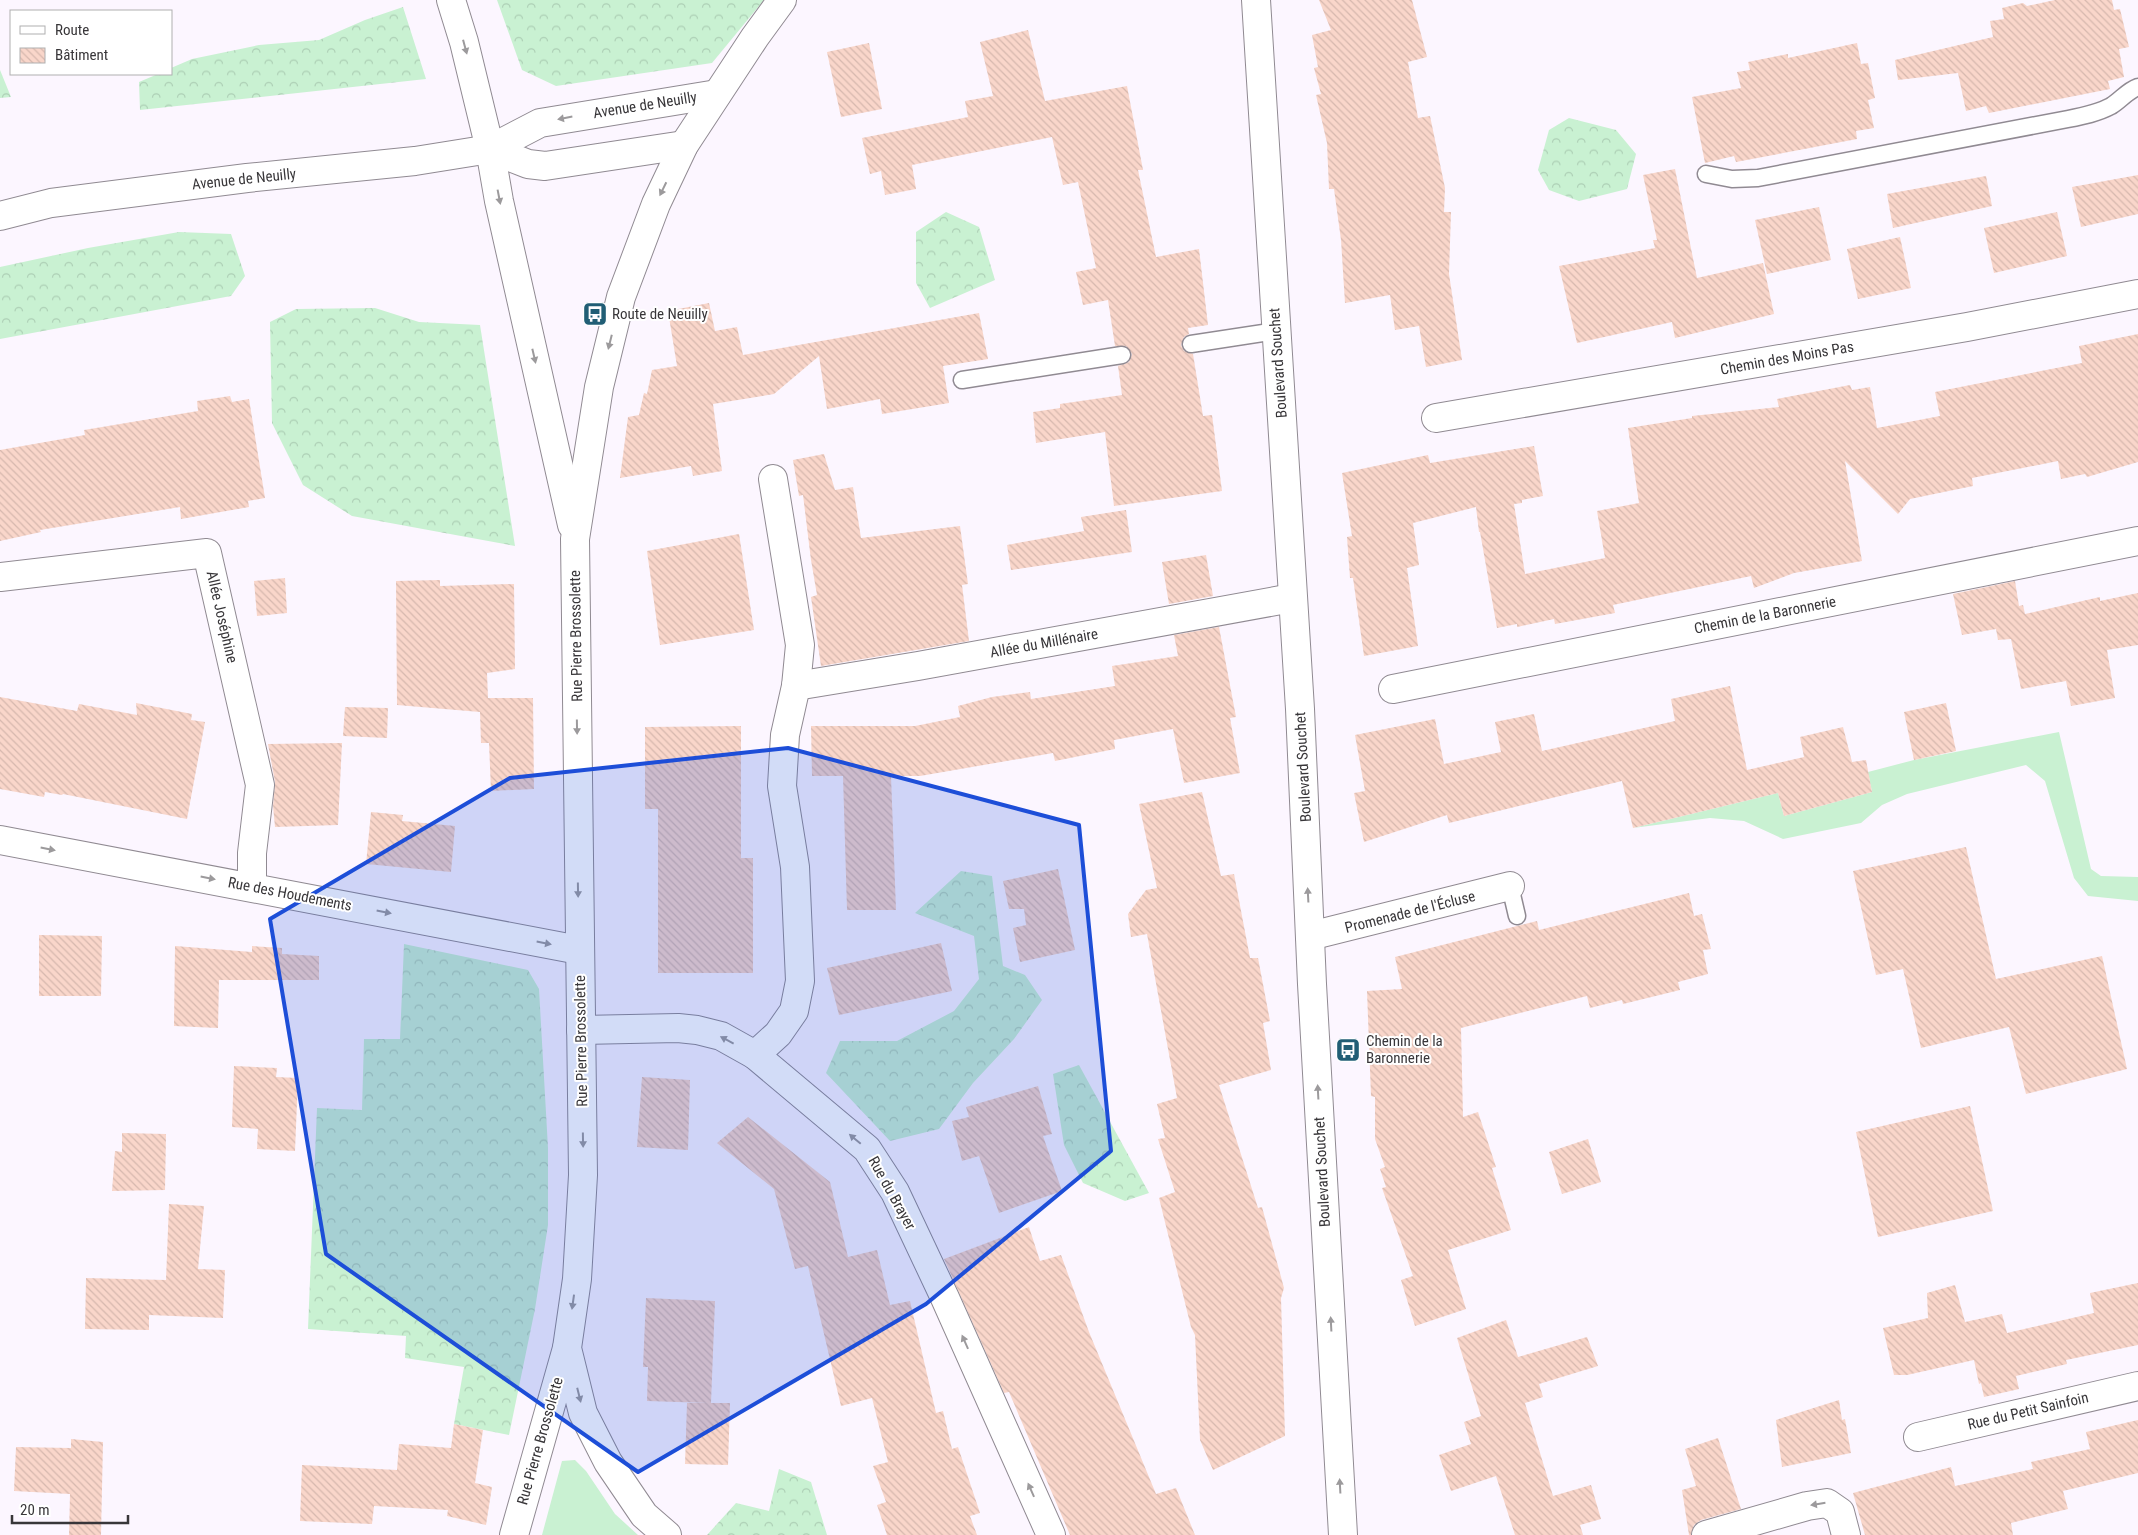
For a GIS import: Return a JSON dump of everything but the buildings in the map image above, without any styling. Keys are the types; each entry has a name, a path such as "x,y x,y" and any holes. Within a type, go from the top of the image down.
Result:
{"street":[{"path":"451,0 464,42 490,149 499,201 575,539"},
{"path":"575,539 599,387 621,297 656,204 684,145 782,0"},
{"name":"Boulevard Souchet","path":"1256,0 1300,709 1310,936 1343,1535"},
{"name":"Avenue de Neuilly","path":"0,216 51,203 247,178 415,161 490,149 540,123 717,94"},
{"path":"490,149 528,164 545,166 684,145"},
{"name":"Chemin des Moins Pas","path":"1436,418 1967,327 2138,294"},
{"path":"755,1055 778,1034 794,1011 800,981 796,867 782,786 785,735 796,686 800,646 773,479"},
{"name":"Rue Pierre Brossolette","path":"514,1535 566,1348 576,1279 583,1175 575,539"},
{"name":"Chemin de la Baronnerie","path":"1393,689 2138,541"},
{"name":"Allée Joséphine","path":"0,578 208,553 260,785 252,853 252,887"},
{"name":"Allée du Millénaire","path":"796,686 918,666 1292,598"},
{"name":"Rue des Houdements","path":"0,840 579,950"},
{"name":"Promenade de l'Écluse","path":"1310,936 1510,886"},
{"name":"Rue du Brayer","path":"581,1030 678,1028 697,1030 721,1036 755,1055 867,1149 895,1192 945,1298 1051,1535"},
{"path":"566,1348 583,1413 608,1462 644,1515 667,1535"},
{"name":"Rue du Petit Sainfoin","path":"1918,1436 2138,1386"},
{"path":"1706,1535 1807,1506 1827,1503 1840,1512 1846,1535"}],"lane":[{"path":"1706,174 1732,179 1758,178 2068,119 2097,112 2113,105 2129,90 2138,87"},
{"path":"1191,344 1276,331"},
{"path":"962,380 1122,356"},
{"path":"1510,886 1517,916"}],"highlighted area":[{"path":"788,748 1079,825 1111,1151 926,1304 638,1472 326,1254 270,919 510,778"}],"green space":[{"path":"497,0 764,0 712,63 556,86 522,70"},
{"path":"403,7 426,79 140,110 139,82 156,75 172,75 172,68 192,59 259,45 319,40 365,20"},
{"path":"0,70 11,97 0,98"},
{"path":"1569,118 1616,130 1636,154 1627,189 1579,201 1549,190 1538,170 1549,130"},
{"path":"946,212 979,227 995,280 930,308 916,283 916,232"},
{"path":"179,232 231,234 245,276 231,296 0,339 0,267 88,248"},
{"path":"375,308 419,322 480,325 515,546 352,516 303,485 272,423 270,322 296,309"},
{"path":"2059,732 2091,869 2101,876 2138,877 2138,901 2088,896 2074,878 2045,781 2026,765 1907,794 1882,805 1861,823 1783,839 1744,821 1710,818 1633,828 1778,793 1784,816 1872,792 1868,772 1914,760"},
{"path":"961,871 992,876 1003,966 1025,975 1042,1000 1014,1039 973,1083 939,1129 890,1141 826,1073 840,1041 897,1041 954,1011 979,979 974,936 915,913"},
{"path":"404,944 528,970 539,989 548,1148 548,1225 535,1309 509,1435 454,1424 464,1367 405,1358 406,1336 308,1329 317,1108 362,1110 364,1039 400,1039"},
{"path":"1079,1065 1149,1193 1125,1201 1083,1183 1064,1145 1053,1074"},
{"path":"575,1460 586,1471 615,1514 638,1535 542,1535 562,1461"},
{"path":"779,1469 811,1482 827,1535 707,1535 736,1503 769,1511"}],"place":[{"name":"Route de Neuilly","path":"595,314"},
{"name":"Chemin de la Baronnerie","path":"1348,1050"}]}
